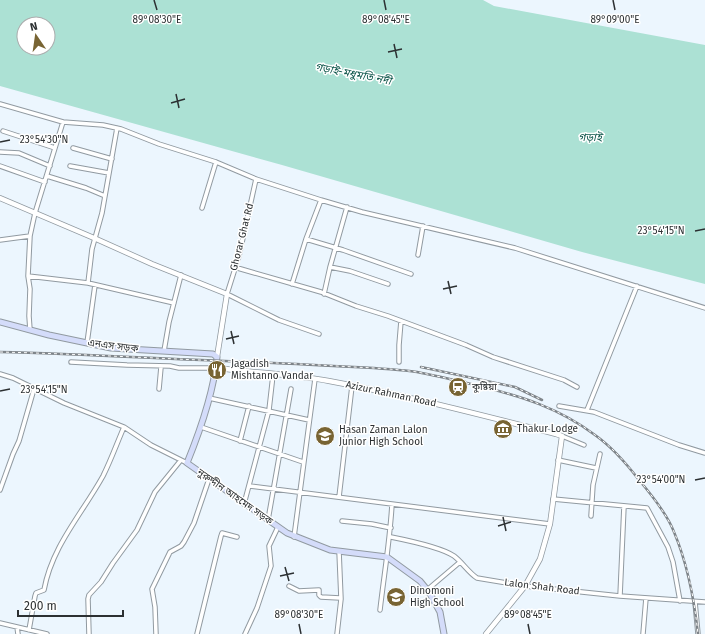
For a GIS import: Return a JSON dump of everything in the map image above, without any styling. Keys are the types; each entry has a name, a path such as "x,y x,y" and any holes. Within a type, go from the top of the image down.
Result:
{"main road":[{"name":"এনএস সড়ক","path":"0,322 111,348 213,354 218,357"},
{"path":"187,463 201,427 218,357"},
{"name":"নুরুদ্দীন আহমেদ সড়ক","path":"187,463 286,534 330,550 387,557 420,581 428,590 440,612 444,634"}],"street":[{"path":"0,104 63,122 103,125 117,128 159,144 216,162 256,179 321,200 515,248 705,308"},
{"path":"30,330 30,289 28,276 30,236 35,213 63,122"},
{"path":"88,284 94,238 102,213 117,128"},
{"path":"4,131 55,148"},
{"path":"73,148 112,159"},
{"path":"0,152 19,153 50,166"},
{"path":"202,208 216,162"},
{"path":"0,166 45,182"},
{"path":"70,166 109,173"},
{"path":"47,176 86,188 105,196"},
{"name":"Ghorar Ghat Rd","path":"227,294 234,267 239,256 256,179"},
{"path":"0,198 152,264 227,294 279,320 319,334"},
{"path":"292,284 306,239 321,200"},
{"path":"324,294 347,207"},
{"path":"418,255 423,226"},
{"path":"0,240 30,236"},
{"path":"306,239 411,274"},
{"path":"234,267 324,294 466,345 493,357 564,380 577,387"},
{"path":"330,267 350,271 388,284"},
{"path":"164,351 181,275"},
{"path":"28,276 95,285 174,303"},
{"path":"87,343 95,285"},
{"path":"587,410 636,286"},
{"path":"218,357 227,294"},
{"path":"399,362 401,321"},
{"path":"71,362 200,369 216,367"},
{"path":"159,389 161,367"},
{"name":"Azizur Rahman Road","path":"216,367 272,375 315,379 352,386 473,413 562,436"},
{"name":"নুরুদ্দীন আহমেদ সড়ক","path":"0,374 13,378 64,403 124,427 151,445 187,463"},
{"path":"244,504 269,410 272,375"},
{"path":"294,537 315,379"},
{"path":"339,497 352,386"},
{"path":"0,490 19,441 34,388"},
{"path":"268,520 291,390"},
{"path":"209,398 309,420"},
{"path":"240,441 249,406"},
{"path":"559,406 594,412 679,445 705,453"},
{"path":"29,630 36,593 44,590 48,572 58,547 104,475 124,427"},
{"path":"201,427 303,462"},
{"path":"486,634 525,586 540,559 550,524 562,436 584,445"},
{"path":"591,516 591,503 596,468 600,454"},
{"path":"89,634 89,595 101,582 129,542 142,521 149,501 155,492 181,460"},
{"path":"558,460 596,468"},
{"path":"156,634 155,606 152,589 170,552 181,546 194,523 209,479"},
{"path":"250,486 550,524"},
{"path":"553,499 649,509 668,547 673,562 680,601"},
{"path":"380,610 391,528 392,504"},
{"path":"620,596 624,506"},
{"path":"342,521 372,524 391,528"},
{"path":"245,634 257,608 271,566 269,546 278,527"},
{"path":"197,634 222,533 237,537"},
{"name":"Lalon Shah Road","path":"390,536 408,540 454,556 472,575 477,578 525,586 620,596 705,602"},
{"path":"337,634 340,598 339,551"},
{"path":"428,590 460,562"},
{"path":"288,586 299,591 319,590 319,595 322,597 340,598"},
{"path":"643,634 646,598"},
{"path":"695,602 698,634"},
{"path":"0,623 47,634"},
{"path":"17,627 18,634"}],"water":[{"name":"গড়াই","path":"0,0 483,0 494,6 705,45 705,284 582,252 282,165 0,86"}],"railway":[{"path":"0,352 288,363 401,370 417,372 510,394 554,410 568,417 607,445 629,467 668,519 679,544 687,569 695,608 698,634"},
{"path":"421,367 515,387 542,400"}],"place":[{"name":"Jagadish Mishtanno Vandar","path":"217,370"},
{"name":"কুষ্টিয়া","path":"458,387"},
{"name":"Thakur Lodge","path":"503,429"},
{"name":"Hasan Zaman Lalon Junior High School","path":"325,436"},
{"name":"Dinomoni High School","path":"396,597"}],"water label":[{"name":"গড়াই-মধুমতি নদী","path":"353,74"}]}
